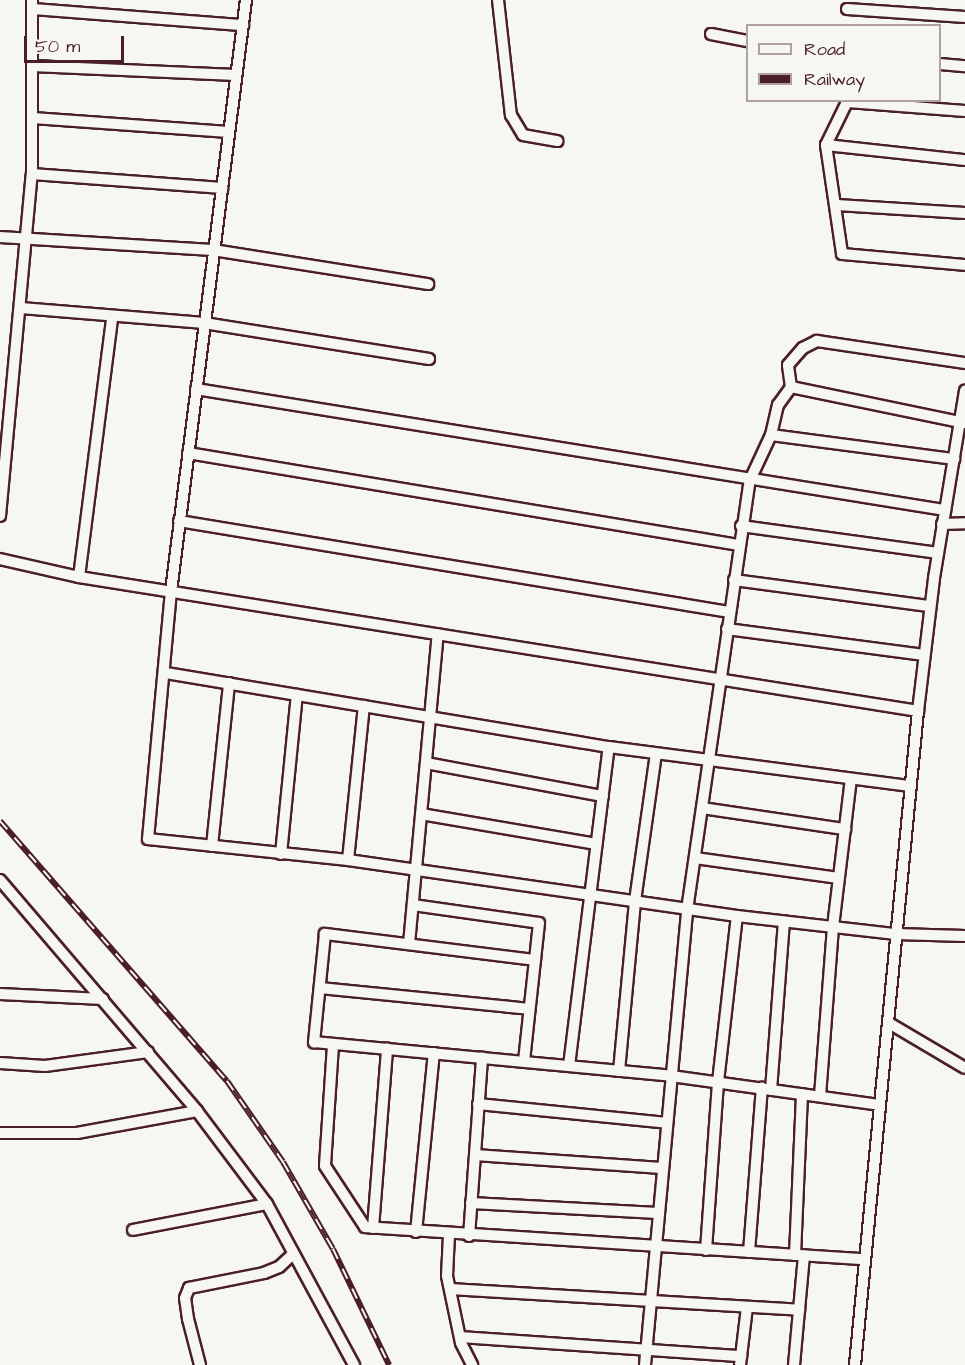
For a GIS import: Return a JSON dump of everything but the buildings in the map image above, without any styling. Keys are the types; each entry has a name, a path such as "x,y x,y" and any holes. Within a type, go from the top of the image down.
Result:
{"street":[{"path":"246,0 179,521 171,591 166,673 148,839 348,860 737,916 896,934 965,936"},
{"path":"498,0 511,115 523,135 557,141"},
{"path":"0,516 32,174 32,4 243,25"},
{"path":"847,9 965,17"},
{"path":"711,34 746,41"},
{"path":"941,64 965,66"},
{"path":"32,66 236,75"},
{"path":"848,102 826,145 837,205 842,254 965,265"},
{"path":"860,102 965,111"},
{"path":"33,118 229,132"},
{"path":"826,145 965,160"},
{"path":"32,174 222,188"},
{"path":"837,205 965,213"},
{"path":"0,237 213,250 428,284"},
{"path":"21,308 112,318 204,323 429,359"},
{"path":"79,577 112,318"},
{"path":"645,1365 687,910 741,526 750,480 771,435 778,405 791,387 788,365 803,348 818,341 965,363"},
{"path":"791,387 962,423"},
{"path":"196,389 945,510"},
{"path":"855,1365 863,1259 889,1023 924,655 942,524 962,423 965,391"},
{"path":"771,435 954,459"},
{"path":"188,453 739,545"},
{"path":"179,521 729,612"},
{"path":"942,524 965,523"},
{"path":"741,526 938,554"},
{"path":"0,559 79,577 918,711"},
{"path":"734,580 930,606"},
{"path":"727,629 924,655"},
{"path":"409,944 438,634"},
{"path":"166,673 609,747 708,762 910,786"},
{"path":"212,846 229,684"},
{"path":"280,854 297,695"},
{"path":"348,860 364,706"},
{"path":"570,1066 609,747"},
{"path":"619,1071 635,901 656,754"},
{"path":"426,764 603,796"},
{"path":"820,1096 833,927 851,779"},
{"path":"702,808 845,829"},
{"path":"421,814 596,844"},
{"path":"694,858 839,878"},
{"path":"0,880 197,1111 267,1204 354,1365"},
{"path":"412,904 539,923 524,1061"},
{"path":"706,1250 718,1082 737,916"},
{"path":"749,1252 784,921"},
{"path":"535,960 325,934 314,1042 671,1076 879,1105"},
{"path":"320,988 530,1009"},
{"path":"0,994 103,999"},
{"path":"889,1023 965,1068"},
{"path":"333,1045 326,1166 365,1227 449,1235 863,1259"},
{"path":"374,1228 387,1049"},
{"path":"0,1063 45,1066 148,1052"},
{"path":"416,1232 434,1053"},
{"path":"469,1236 482,1057"},
{"path":"794,1365 799,1310 802,1094"},
{"path":"478,1104 667,1123"},
{"path":"0,1133 76,1133 197,1111"},
{"path":"475,1155 662,1168"},
{"path":"471,1203 658,1213"},
{"path":"133,1230 267,1204"},
{"path":"449,1235 450,1289 460,1337 472,1365"},
{"path":"200,1365 185,1298 189,1288 264,1273 279,1267 293,1254"},
{"path":"450,1289 799,1310"},
{"path":"460,1337 647,1349 740,1360 747,1307"}],"railway":[{"path":"0,821 227,1081 283,1162 333,1249 389,1365"}]}
